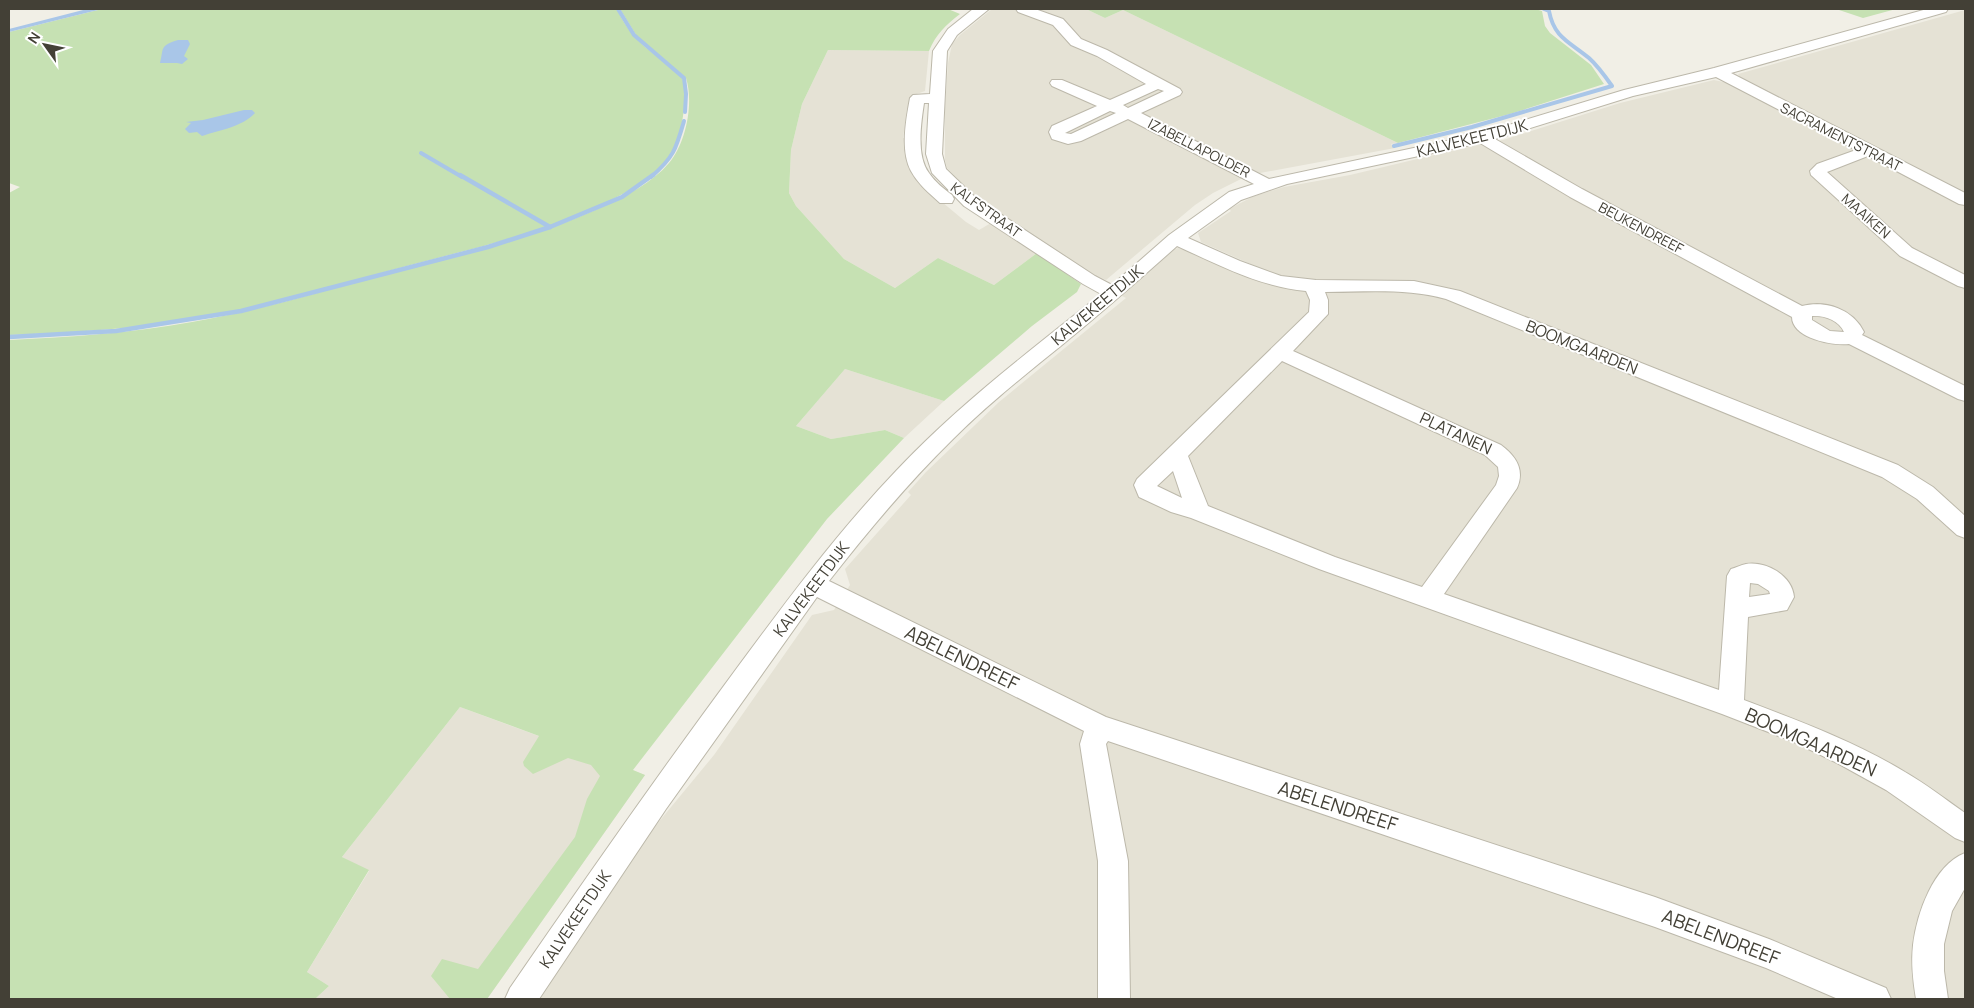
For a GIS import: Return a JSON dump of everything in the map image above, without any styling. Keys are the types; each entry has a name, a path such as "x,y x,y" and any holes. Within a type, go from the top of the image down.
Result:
{"street":[{"name":"KALFSTRAAT","path":"982,9 953,30 945,39 938,60 934,154 938,170 955,189 988,214 1089,280 1114,293"},
{"name":"IZABELLAPOLDER","path":"1024,9 1058,22 1076,42 1102,53 1175,92 1075,138 1068,139 1058,136 1058,129 1157,84"},
{"name":"KALVEKEETDIJK","path":"521,999 656,800 813,584 855,531 904,476 946,433 992,392 1114,293 1175,239 1224,202 1266,185 1482,138 1629,93 1718,72 1941,9"},
{"name":"SACRAMENTSTRAAT","path":"1718,72 1867,151 1965,200"},
{"name":"IZABELLAPOLDER","path":"1057,83 1130,114 1257,178 1266,185"},
{"name":"BEUKENDREEF","path":"1482,138 1576,193 1802,314 1802,322 1810,330 1824,337 1840,339 1851,337 1965,394"},
{"name":"MAAIKEN","path":"1867,151 1823,167 1818,171 1819,176 1906,252 1965,282"},
{"name":"BOOMGAARDEN","path":"1175,239 1278,281 1313,285 1414,286 1433,288 1453,295 1890,471 1925,493 1965,529"},
{"path":"1313,285 1319,300 1318,314 1145,485 1147,491 1180,506 1198,511 1263,538 1427,599"},
{"name":"PLATANEN","path":"1279,352 1493,450 1502,456 1509,465 1511,479 1506,488 1427,599"},
{"path":"1178,454 1198,511"},
{"name":"ABELENDREEF","path":"813,584 1099,726 1655,912 1769,954 1875,999"},
{"name":"BOOMGAARDEN","path":"1427,599 1731,706 1803,734 1848,755 1896,781 1965,829"},
{"name":"BOOMGAARDEN","path":"1731,706 1736,609"},
{"path":"1099,726 1093,744 1113,861 1114,999"},
{"path":"1932,999 1928,979 1929,928 1946,890 1965,867"}],"shaded area":[{"path":"992,9 1086,9 1105,18 1123,10 1398,143 1391,144 1395,148 1260,173 1243,178 1213,193 1195,205 1106,280 1088,272 989,207 962,184 947,168 945,160 945,108 948,63 952,44 960,35"},
{"path":"1965,10 1965,999 539,999 648,835 714,755 812,615 834,610 850,585 845,569 911,495 908,492 926,472 999,402 1126,298 1120,295 1170,250 1178,248 1187,250 1245,275 1255,266 1201,242 1198,233 1231,211 1229,209 1254,196 1284,187 1350,175 1503,140 1620,103 1714,80 1728,83 1741,79 1738,74"},
{"path":"828,50 929,51 925,91 911,96 910,108 907,108 903,138 908,138 930,192 966,222 979,230 991,223 1037,253 994,285 938,258 895,288 844,259 796,206 789,193 791,150 802,104"},
{"path":"845,369 944,401 904,438 885,430 831,439 796,426"},
{"path":"460,707 645,775 487,999 315,999 329,986 307,972 369,871 342,857"}],"green space":[{"path":"102,9 617,9 628,29 638,40 680,74 684,85 685,97 682,123 678,138 668,158 642,182 616,198 555,224 491,244 292,297 215,315 127,328 9,335 9,193 20,187 9,183 9,32"},
{"path":"620,9 948,9 960,14 942,30 929,51 828,50 802,104 791,150 789,193 796,206 844,259 895,288 938,258 994,285 1037,253 1081,284 1077,292 1032,326 944,401 845,369 796,426 831,439 885,430 904,438 827,519 633,770 645,775 487,999 450,999 431,976 442,959 478,969 575,837 587,799 600,776 591,765 568,758 533,774 524,766 523,762 539,736 460,707 342,857 369,870 307,972 329,986 315,999 9,999 9,340 124,332 216,318 264,307 523,237 577,218 630,193 655,177 675,155 687,122 689,99 686,78 636,35"},
{"path":"1086,9 1535,9 1542,11 1545,26 1550,33 1591,65 1604,84 1510,114 1398,143 1123,10 1105,18"},
{"path":"1836,9 1896,9 1863,18"}],"water":[{"path":"87,9 102,9 9,32 9,29"},
{"path":"178,40 188,40 190,44 184,56 188,59 182,64 160,63 163,48"},
{"path":"252,110 255,113 244,122 230,127 202,136 197,132 189,133 185,129 191,123 186,122"}],"waterway":[{"path":"618,9 634,35 684,78 686,94 685,112"},
{"path":"1394,146 1472,127 1612,86 1592,61 1559,34 1551,20 1549,11 1544,9"},
{"path":"651,177 665,164 673,152 684,121"},
{"path":"421,153 462,177"},
{"path":"460,175 550,227"},
{"path":"550,227 622,197 653,175"},
{"path":"9,337 116,331 241,311 488,247 550,227"}]}
